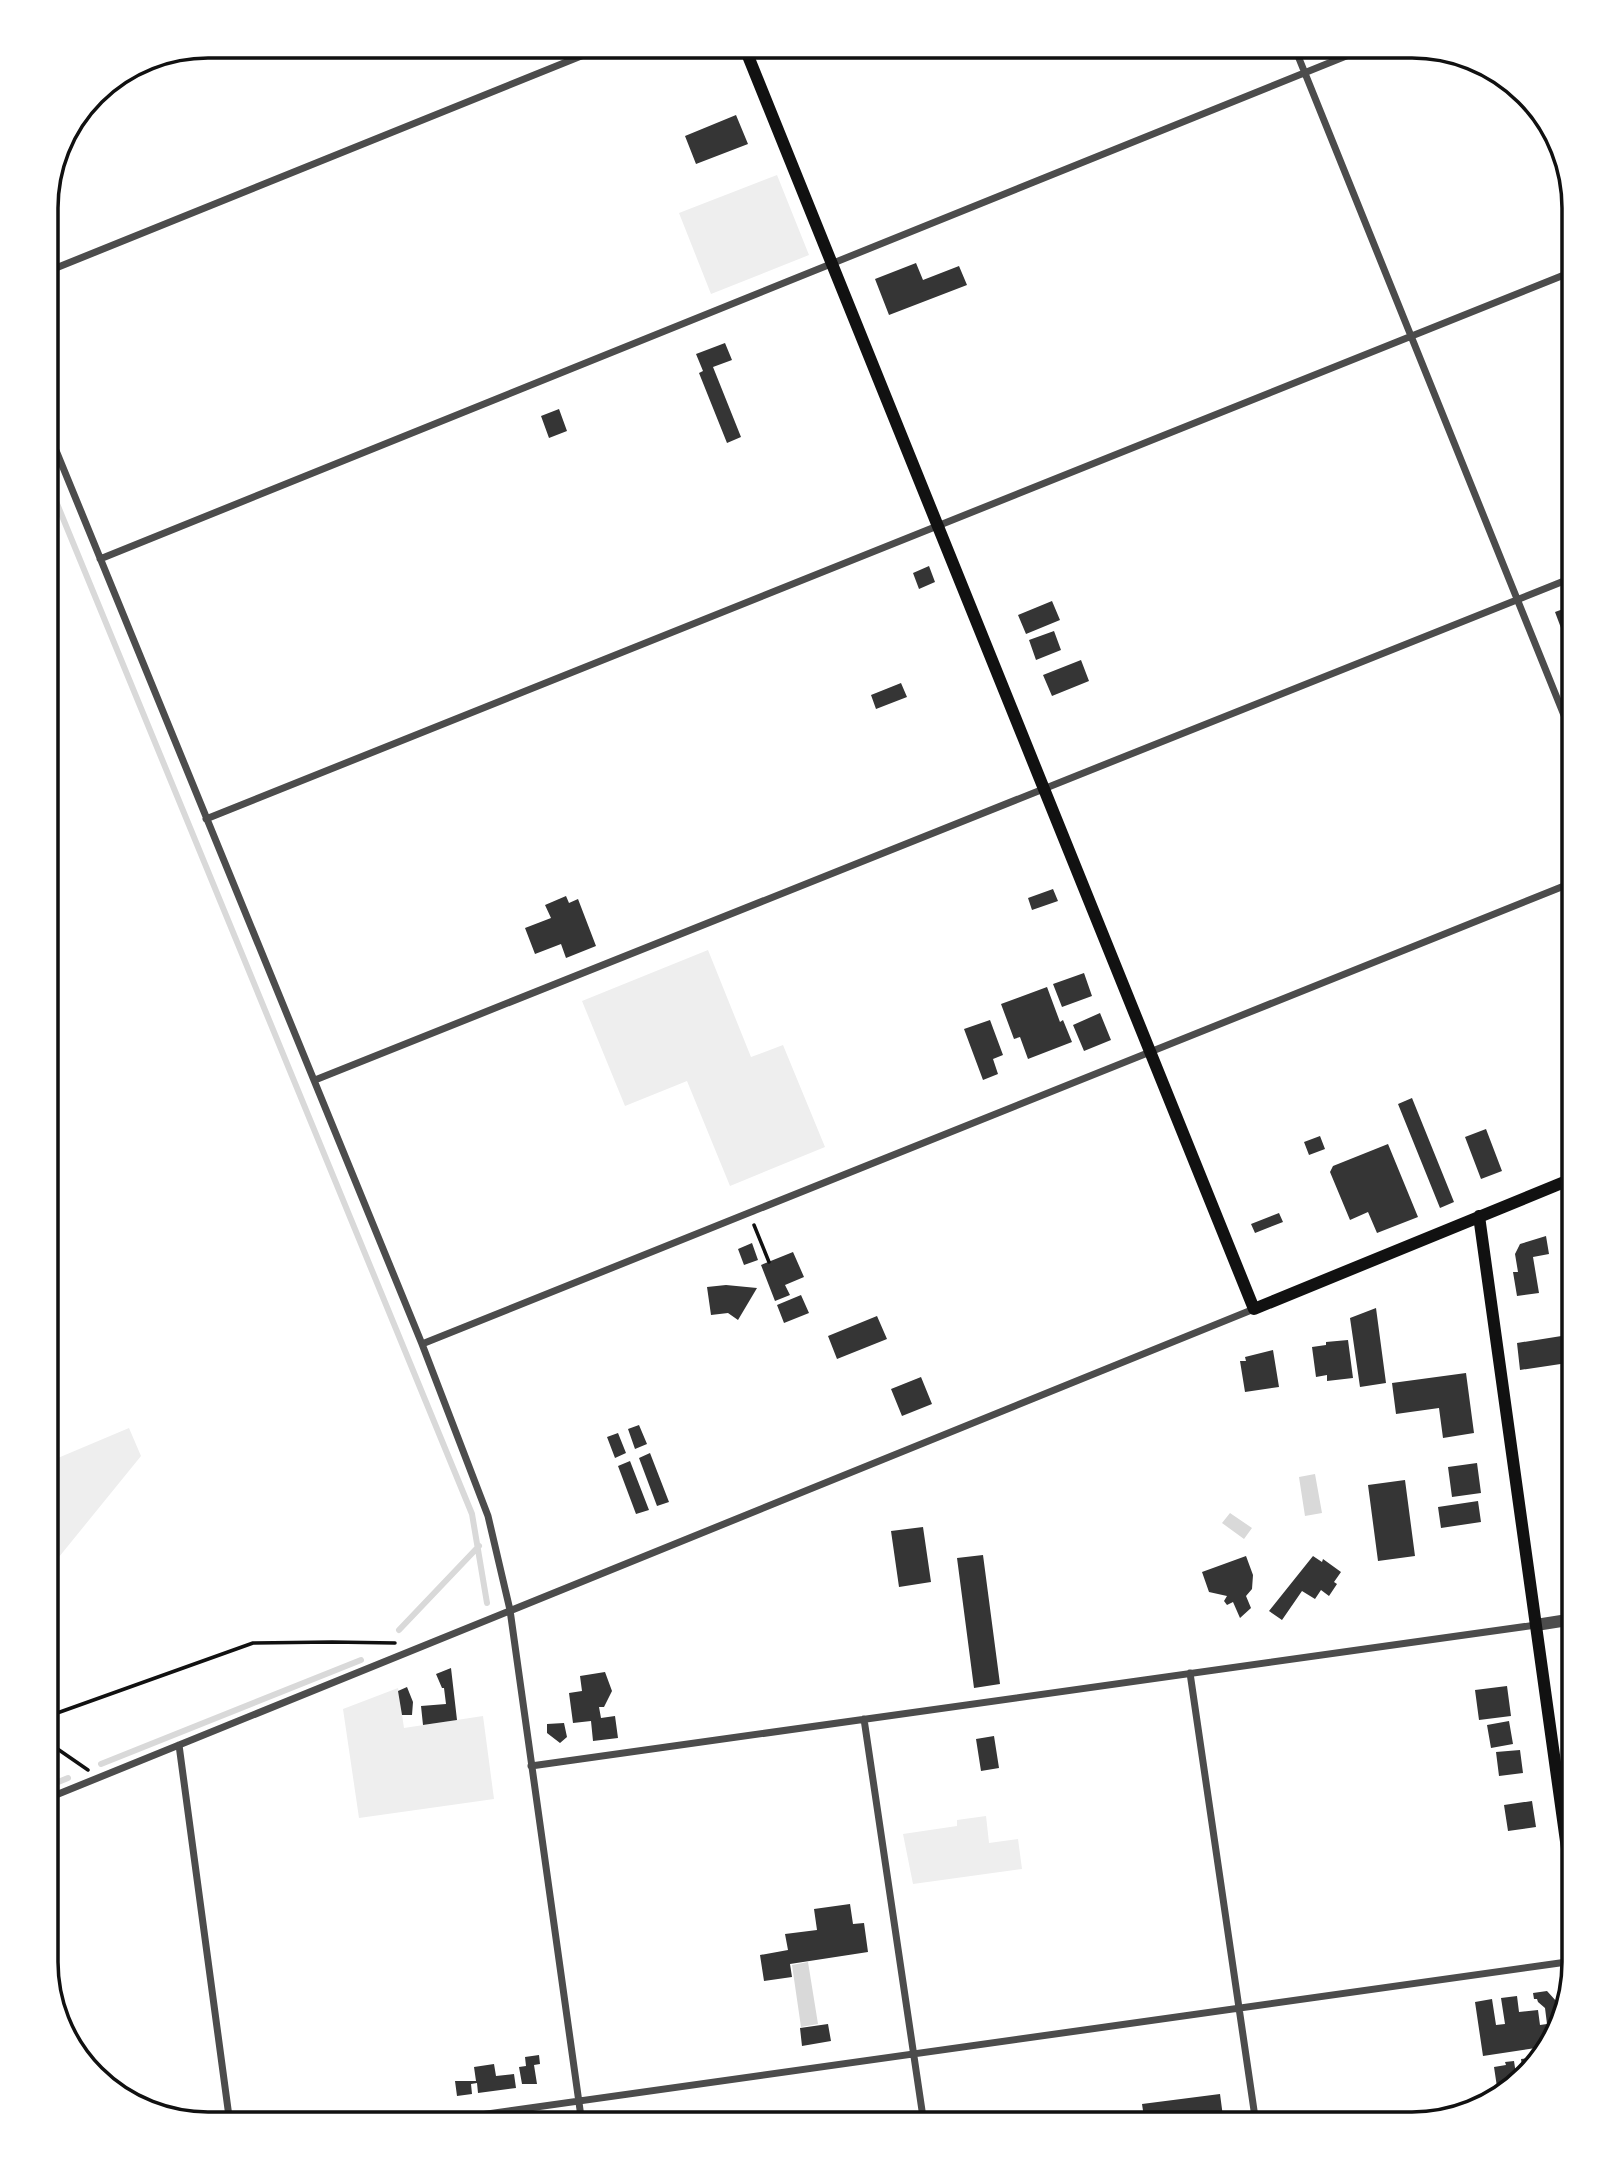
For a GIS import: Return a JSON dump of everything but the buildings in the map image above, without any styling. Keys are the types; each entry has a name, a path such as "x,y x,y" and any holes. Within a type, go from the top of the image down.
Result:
{"main road":[{"path":"749,58 1254,1309 1562,1183"},
{"path":"1479,1216 1562,1812"}],"street":[{"path":"58,267 576,58"},
{"path":"1299,58 1562,710"},
{"path":"100,559 834,265 1340,58"},
{"path":"206,819 1562,276"},
{"path":"58,456 315,1080 488,1516 510,1610 580,2112"},
{"path":"315,1080 1562,582"},
{"path":"422,1344 1562,887"},
{"path":"58,1794 1254,1309"},
{"path":"531,1766 1562,1621"},
{"path":"1190,1674 1254,2112"},
{"path":"864,1719 922,2112"},
{"path":"179,1745 228,2112"},
{"path":"504,2112 1562,1963"}],"path":[{"path":"749,1212 769,1262"},
{"path":"58,1713 253,1643 389,1643 418,1647"},
{"path":"58,1749 99,1777"}],"shaded area":[{"path":"777,175 809,255 711,294 679,213"},
{"path":"708,950 751,1057 783,1045 825,1147 730,1186 687,1081 625,1106 582,1001"},
{"path":"129,1428 141,1456 58,1558 58,1458"},
{"path":"1315,1474 1322,1513 1305,1516 1299,1477"},
{"path":"1230,1513 1252,1528 1244,1539 1222,1523"},
{"path":"398,1688 404,1728 483,1716 494,1799 359,1818 343,1709"},
{"path":"986,1816 989,1843 1018,1839 1022,1869 913,1884 903,1834 957,1826 957,1820"},
{"path":"808,1962 818,2024 801,2027 792,1965"}],"waterway":[{"path":"58,506 472,1514 487,1603"},
{"path":"399,1630 479,1546"},
{"path":"101,1764 361,1660"},
{"path":"58,1782 68,1778"}]}
